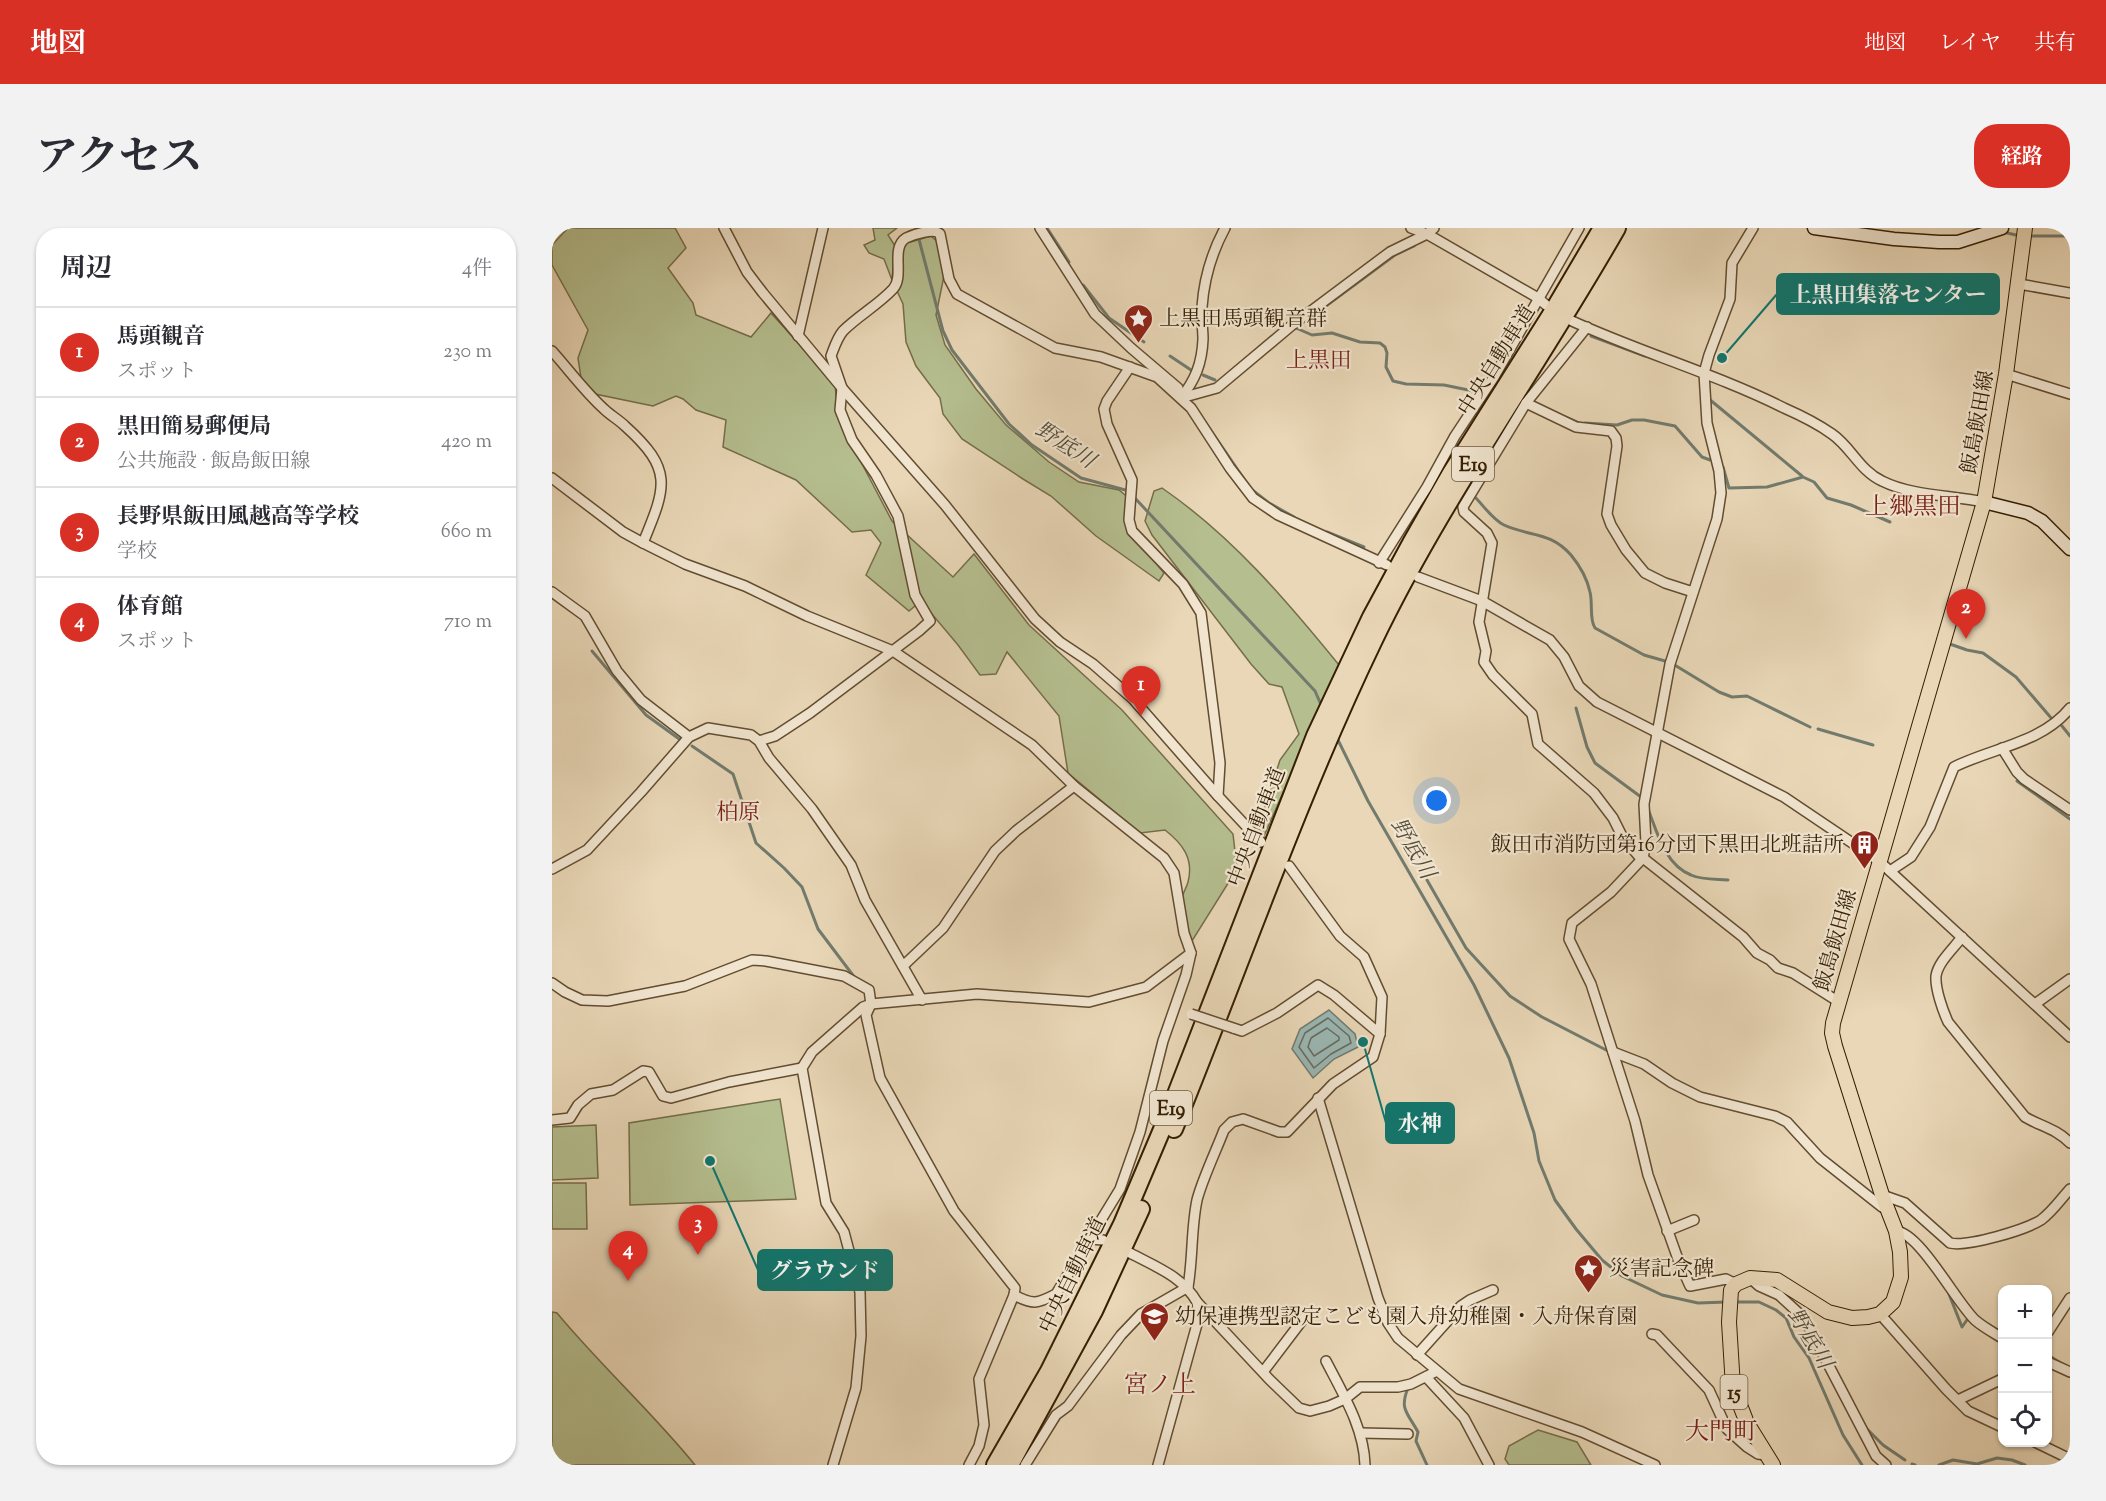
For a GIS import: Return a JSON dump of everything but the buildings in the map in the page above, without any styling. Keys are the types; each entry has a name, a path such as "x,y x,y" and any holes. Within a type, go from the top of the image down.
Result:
{"highway":[{"name":"中央自動車道","path":"1010,1465 1089,1321 1126,1243 1181,1112 1320,743 1335,692 1371,617 1451,473 1550,316 1602,228"},
{"name":"中央自動車道","path":"995,1465 1049,1371 1122,1224 1320,743 1344,708 1373,642 1411,569 1617,228"}],"main road":[{"name":"飯島飯田線","path":"1880,1314 1893,1302 1901,1277 1900,1252 1896,1231 1882,1195 1832,1033 1833,1023 1984,502 2006,374 2025,228"},
{"path":"1734,1287 1750,1278 1777,1280 1820,1309 1838,1316 1852,1318 1880,1314"},
{"name":"15","path":"1734,1287 1729,1309 1733,1387 1744,1416 1769,1460"}],"street":[{"path":"724,228 747,272 798,336 945,506 1035,619 1060,642 1093,664 1133,699 1261,842"},
{"path":"798,336 823,228"},
{"path":"1040,228 1095,314 1178,388 1181,398"},
{"path":"1181,398 1194,381 1200,362 1203,341 1201,309 1206,276 1216,245 1225,228"},
{"path":"1411,228 1430,231 1546,305"},
{"path":"759,741 775,736 810,713 930,621 915,595 898,516 876,475 852,440 840,410 842,388 831,356 842,332 894,288 899,274 898,249 905,239 932,230 938,231 949,279 957,294 1055,348 1101,357 1157,377 1191,408 1230,468 1253,498 1278,514 1383,564 1455,436 1494,377 1579,228"},
{"path":"1734,1287 1726,1279 1690,1286 1667,1231 1648,1175 1635,1121 1591,984 1569,939 1572,923 1611,892 1642,859 1646,843 1644,804 1670,664 1717,519 1722,493 1707,423 1704,373 1730,299 1732,263 1753,228"},
{"path":"1814,228 1894,239 1958,242 2002,228"},
{"path":"1181,398 1217,388 1291,326 1381,259 1430,231"},
{"path":"2019,285 2070,293"},
{"path":"1572,321 1704,373 1784,408 1832,434 1864,468 1879,480 1897,487 1984,502 2028,513 2042,521 2070,549"},
{"path":"1587,327 1527,403 1463,507 1464,512 1487,533 1492,543 1479,622 1486,651 1484,662 1493,675 1532,714 1538,744 1594,793 1613,818 1622,836 1642,859 1743,937 1757,953 1770,960 1778,968 1793,973 1839,1002"},
{"path":"552,351 603,409 624,425 648,449 658,464 662,480 659,505 643,543"},
{"path":"1130,367 1104,409 1107,424 1132,480 1129,520 1132,531 1183,584 1201,613 1220,763 1218,796"},
{"path":"2006,374 2070,394"},
{"path":"1527,403 1576,427 1611,431 1616,438 1617,446 1607,514 1611,525 1626,550 1645,573 1665,583 1693,592"},
{"path":"552,478 623,532 643,543 685,564 745,586 807,616 893,651 1032,746 1074,786 1164,858 1173,873 1184,933 1191,953 1176,1007 1163,1041 1140,1132 1120,1189 1056,1294 1042,1301 1029,1303 1014,1295"},
{"path":"1418,577 1482,601 1550,640 1564,657 1579,686 1591,697 1784,797 1879,861 2070,1037"},
{"path":"552,592 585,616 617,671 641,700 689,737"},
{"path":"1890,871 1911,857 1930,827 1954,767 1971,758 2041,732 2061,719 2070,708"},
{"path":"552,869 587,850 689,737 708,728 751,735 759,741 769,758 812,809 851,865 865,900 922,1000"},
{"path":"2002,748 2024,779 2070,810"},
{"path":"903,966 943,928 995,851 1016,831 1074,786"},
{"path":"1024,1465 1056,1415 1068,1406 1121,1335 1141,1314 1188,1287 1193,1262 1194,1217 1198,1196 1224,1131 1232,1122 1243,1119 1279,1132 1287,1132 1333,1084 1372,1057 1380,1034 1382,997 1364,957 1340,936 1289,866"},
{"path":"1962,937 1941,965 1936,977 1941,1005 1948,1022 2025,1117 2062,1134 2070,1143"},
{"path":"833,1465 856,1388 861,1336 860,1292 844,1232 826,1203 802,1068 812,1052 863,1007 871,1004 977,994 1089,1002 1146,987 1191,953"},
{"path":"552,982 565,992 582,1000 608,1001 685,986 752,960 844,976 869,990 871,1004 866,1015 880,1078 954,1211 1015,1288 979,1379 984,1425 979,1446 969,1465"},
{"path":"2035,1004 2070,979"},
{"path":"1176,1007 1242,1031 1277,1013 1317,985 1334,995 1380,1034"},
{"path":"1613,1052 1644,1064 1672,1083 1700,1097 1775,1116 1787,1122 1820,1158 1882,1207 1888,1209"},
{"path":"552,1120 570,1118 578,1105 591,1094 613,1090 643,1071 649,1072 663,1096 671,1098 729,1082 802,1068"},
{"path":"1318,1098 1383,1312 1398,1338 1459,1389 1582,1432 1655,1465"},
{"path":"1882,1195 1905,1203 1950,1242 1956,1244 1971,1243 2029,1226 2043,1218 2070,1189"},
{"path":"1667,1231 1694,1220"},
{"path":"1896,1231 1901,1232 1919,1246 1976,1321 1998,1335"},
{"path":"1090,1239 1103,1240"},
{"path":"1130,1253 1188,1287 1197,1302 1299,1408 1310,1411 1329,1406 1345,1399 1360,1387 1398,1387 1437,1371"},
{"path":"1750,1278 1759,1286 1779,1295 1804,1318 1876,1456 1886,1465"},
{"path":"1418,1355 1461,1306 1493,1290"},
{"path":"2052,1326 2070,1298"},
{"path":"1158,1465 1199,1317 1197,1302"},
{"path":"1263,1372 1307,1314"},
{"path":"1880,1314 1968,1411 1998,1425"},
{"path":"1652,1334 1658,1335 1709,1390 1727,1429 1747,1448 1769,1460"},
{"path":"1326,1361 1360,1433 1365,1451 1365,1465"},
{"path":"2052,1364 2070,1372"},
{"path":"1426,1377 1464,1418 1489,1465"},
{"path":"1958,1400 1998,1381"},
{"path":"1360,1433 1408,1434"},
{"path":"2044,1447 2070,1459"}],"green space":[{"path":"568,228 675,228 686,248 668,268 693,303 696,315 751,337 771,313 835,384 838,418 892,521 953,577 974,554 1029,625 1122,710 1233,834 1237,869 1192,941 1181,905 1189,874 1186,853 1165,830 1140,833 1068,773 1059,716 1007,652 996,674 980,675 921,601 909,611 866,575 881,543 871,530 852,532 796,480 723,447 726,420 696,410 676,396 653,406 595,394 581,378 578,358 588,330 552,265 552,245"},
{"path":"873,228 897,228 888,235 895,246 892,280 884,259 869,253 864,245 875,240"},
{"path":"931,236 942,246 945,271 936,315 945,345 976,389 1006,425 1049,462 1079,482 1119,490 1130,499 1127,527 1164,573 1159,581 1096,536 1051,496 962,439 943,414 940,398 916,366 906,342 903,304 897,291 904,247 907,243"},
{"path":"1162,488 1212,527 1257,570 1339,665 1264,836 1258,828 1280,760 1299,734 1282,687 1269,684 1251,664 1152,535 1145,521 1154,491"},
{"path":"780,1099 796,1199 630,1205 629,1123"},
{"path":"596,1125 598,1178 552,1180 552,1127"},
{"path":"552,1183 586,1183 587,1229 552,1229"},
{"path":"552,1312 557,1313 695,1465 552,1465"},
{"path":"1538,1430 1577,1442 1591,1465 1509,1465 1505,1459 1509,1446"}],"water":[{"path":"1329,1010 1355,1034 1358,1047 1334,1059 1313,1078 1292,1049 1300,1029"}],"waterway":[{"name":"野底川","path":"916,228 943,331 952,350 1009,424 1032,445 1081,478 1129,491"},
{"path":"1047,228 1069,262"},
{"path":"2003,232 2016,235"},
{"path":"2032,236 2070,236"},
{"path":"1311,317 1395,255 1414,246"},
{"path":"1083,285 1109,318 1144,342"},
{"path":"1296,328 1312,335 1332,333 1360,342 1380,343 1385,347 1386,367 1393,381 1406,384 1444,385 1478,392"},
{"path":"1591,336 1645,356"},
{"path":"1170,356 1191,370"},
{"path":"1203,375 1215,380"},
{"path":"1709,399 1802,476"},
{"path":"1565,417 1579,423"},
{"path":"1585,423 1617,425 1632,420 1644,420 1675,426 1702,457 1710,460"},
{"path":"1205,422 1251,489 1269,503 1294,517"},
{"path":"1723,467 1729,488 1767,487 1803,477 1814,482 1827,498 1851,505 1890,522"},
{"name":"野底川","path":"1133,496 1315,691 1322,707"},
{"path":"1474,496 1500,523 1547,538 1563,547 1571,555 1583,572 1589,587 1592,620 1595,628 1644,655 1665,661"},
{"path":"1327,532 1364,547"},
{"path":"1947,643 1983,653 2016,677 2052,719"},
{"path":"592,651 646,715 682,741"},
{"path":"1673,664 1719,692 1732,697 1747,696 1810,727"},
{"path":"1576,708 1587,747 1595,763 1641,797"},
{"path":"2062,726 2070,736"},
{"path":"1818,729 1873,745"},
{"name":"野底川","path":"1337,738 1368,801 1474,985 1509,1058 1534,1133 1539,1161 1555,1200 1602,1260 1622,1276 1662,1295 1698,1303 1727,1302"},
{"path":"692,746 733,774 756,843 802,887 818,929 855,978"},
{"path":"2017,781 2070,819"},
{"path":"1648,809 1663,847 1675,864 1695,877 1728,880"},
{"path":"1427,880 1466,948 1510,996 1542,1017 1608,1051"},
{"path":"1947,1289 1962,1327 1969,1317"},
{"name":"野底川","path":"1733,1302 1759,1302 1786,1318 1794,1337 1809,1358 1843,1435 1862,1465"},
{"path":"1988,1324 1998,1330"},
{"path":"2052,1358 2064,1365"},
{"path":"1408,1388 1404,1401 1405,1407 1418,1432 1416,1441 1427,1465"},
{"path":"1866,1428 1883,1445 1905,1460"},
{"path":"1939,1465 1953,1460 1977,1464 1997,1458 2025,1465"}],"place":[{"name":"上黒田馬頭観音群","path":"1138,344"},
{"name":"上黒田集落センター","path":"1722,358"},
{"name":"黒田簡易郵便局","path":"1966,639"},
{"name":"馬頭観音","path":"1141,716"},
{"name":"飯田市消防団第16分団下黒田北班詰所","path":"1865,870"},
{"name":"水神","path":"1363,1042"},
{"name":"グラウンド","path":"710,1161"},
{"name":"長野県飯田風越高等学校","path":"698,1255"},
{"name":"体育館","path":"628,1281"},
{"name":"災害記念碑","path":"1588,1294"},
{"name":"幼保連携型認定こども園入舟幼稚園・入舟保育園","path":"1154,1342"}],"district":[{"name":"上黒田","path":"1319,359"},
{"name":"上郷黒田","path":"1913,506"},
{"name":"柏原","path":"738,811"},
{"name":"宮ノ上","path":"1160,1384"},
{"name":"大門町","path":"1721,1431"}]}
